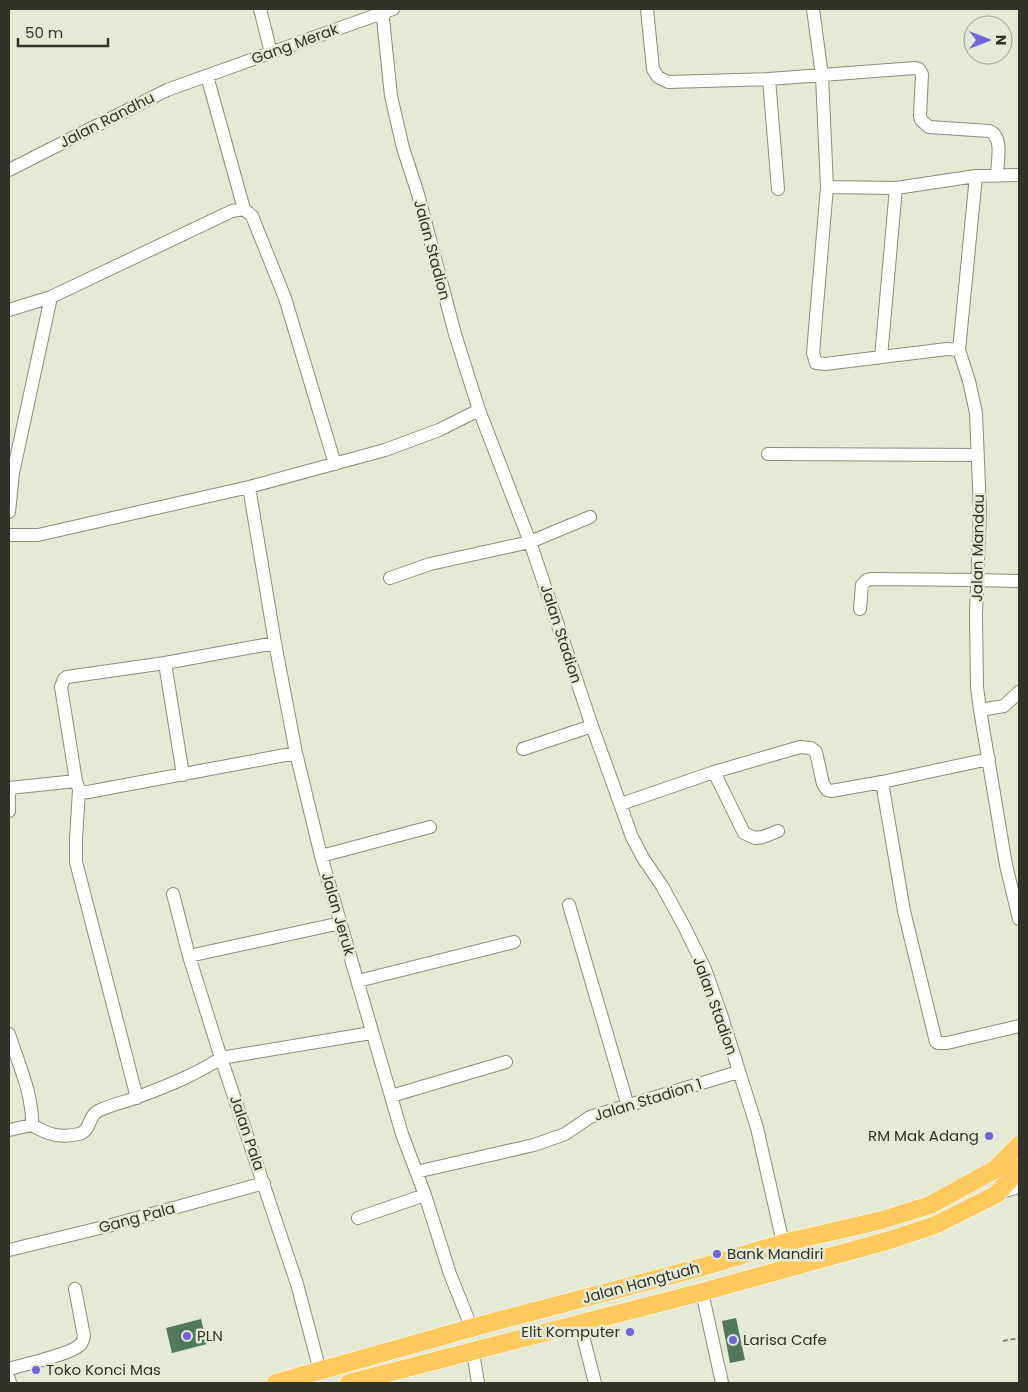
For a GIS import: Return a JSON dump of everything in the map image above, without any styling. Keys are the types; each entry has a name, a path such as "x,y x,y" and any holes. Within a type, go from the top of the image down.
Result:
{"highway":[{"name":"Jalan Hangtuah","path":"276,1383 706,1266 783,1243 882,1220 930,1205 994,1170 1019,1145"},
{"name":"Jalan Hangtuah","path":"354,1383 702,1292 890,1240 935,1225 997,1194 1019,1169"}],"street":[{"path":"260,9 271,53"},
{"path":"647,9 653,69 655,74 668,82 769,79 919,69 922,74 921,120 929,126 990,130 998,140 997,176"},
{"path":"813,9 822,76 827,187 814,359 816,363 825,364 947,349 959,350"},
{"name":"Gang Merak","path":"207,76 386,10"},
{"name":"Jalan Stadion","path":"386,10 391,96 403,148 418,194 436,268 455,334 479,410 530,542 592,726 632,837 666,894 704,969 722,1014 738,1072 757,1128 783,1243"},
{"path":"207,76 244,209 252,216 285,298 335,464"},
{"name":"Jalan Randhu","path":"9,170 167,90 207,76"},
{"path":"769,79 778,189"},
{"path":"827,187 896,188 976,176 1019,175"},
{"name":"Jalan Mandau","path":"976,176 959,350 969,381 976,413 980,510 976,614 980,710 1006,865 1019,919"},
{"path":"881,357 896,188"},
{"path":"9,310 51,297 232,211 244,209"},
{"path":"9,512 13,473 51,297"},
{"path":"9,535 38,535 249,487 385,450 439,430 479,410"},
{"path":"768,454 978,455"},
{"name":"Jalan Jeruk","path":"249,487 275,643 296,753 321,856 402,1134 450,1274 472,1329"},
{"path":"390,578 430,564 530,542 590,517"},
{"path":"860,608 861,587 866,580 1019,582"},
{"path":"136,1098 76,862 78,785 61,687 64,679 71,675 165,662 275,643"},
{"path":"165,662 183,775"},
{"path":"980,710 1004,706 1019,692"},
{"path":"523,748 592,726"},
{"path":"621,804 714,772 805,747 811,748 816,752 819,758 823,784 828,790 882,782 989,759"},
{"path":"78,785 82,792 88,792 296,753"},
{"path":"714,772 744,833 754,838 763,837 778,831"},
{"path":"882,782 904,911 936,1042 947,1043 1019,1026"},
{"path":"9,811 9,788 78,785"},
{"path":"321,856 430,827"},
{"name":"Jalan Pala","path":"173,894 189,956 221,1058 297,1284 320,1371"},
{"path":"569,905 628,1106"},
{"path":"189,956 341,923"},
{"path":"358,981 514,942"},
{"path":"9,1130 32,1125 44,1132 60,1136 80,1133 86,1130 91,1118 98,1111 136,1098 201,1071 221,1058 372,1033"},
{"path":"9,1034 30,1101 32,1125"},
{"path":"391,1096 506,1062"},
{"name":"Jalan Stadion 1","path":"416,1172 534,1145 565,1134 590,1117 738,1072"},
{"name":"Gang Pala","path":"9,1250 108,1226 264,1183"},
{"path":"997,1194 1019,1188"},
{"path":"358,1218 424,1195"},
{"path":"9,1369 60,1354 76,1347 82,1342 84,1336 75,1289"},
{"path":"702,1292 722,1383"},
{"path":"580,1324 596,1383"},
{"path":"473,1352 478,1383"},
{"path":"9,1379 10,1383"}],"path":[{"path":"1004,1342 1019,1338"}],"building":[{"name":"Larisa Cafe","path":"736,1318 745,1360 730,1363 722,1321"},
{"name":"PLN","path":"201,1319 207,1344 172,1353 166,1328"}],"place":[{"name":"RM Mak Adang","path":"989,1136"},
{"name":"Bank Mandiri","path":"717,1254"},
{"name":"Elit Komputer","path":"630,1332"},
{"name":"PLN","path":"187,1336"},
{"name":"Larisa Cafe","path":"733,1340"},
{"name":"Toko Konci Mas","path":"36,1370"}]}
